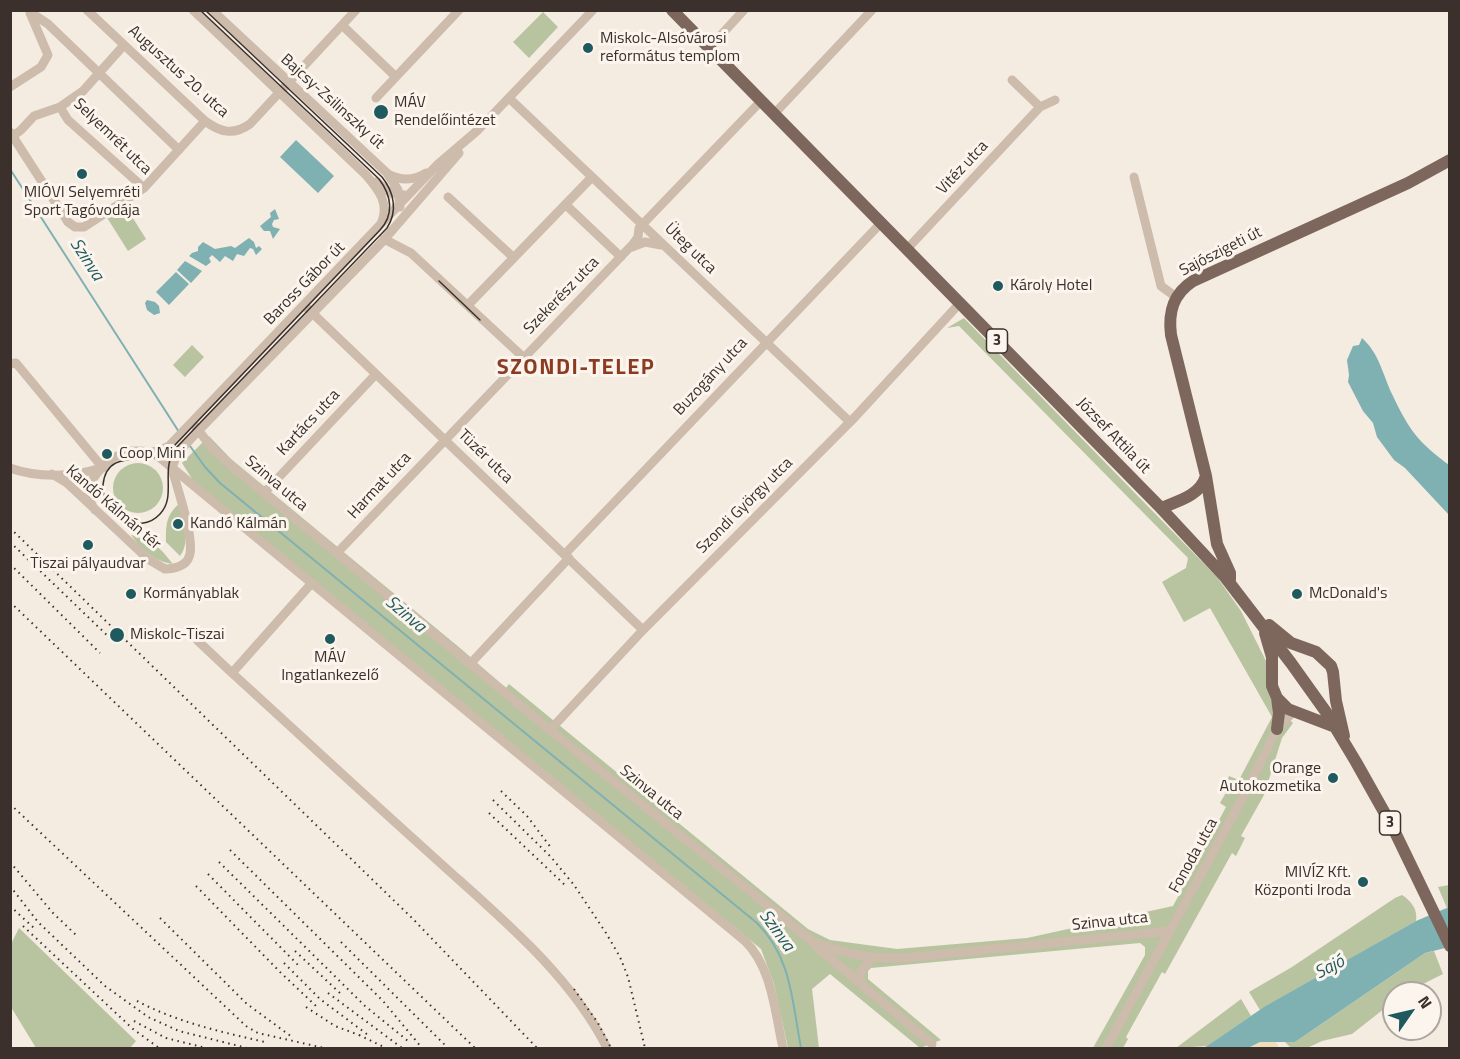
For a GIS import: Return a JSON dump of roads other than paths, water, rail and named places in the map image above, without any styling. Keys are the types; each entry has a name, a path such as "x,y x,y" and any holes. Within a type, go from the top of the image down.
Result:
{"main road":[{"name":"József Attila út","path":"672,10 1161,507 1230,584 1286,656 1346,745 1392,826 1449,946"},
{"name":"Sajószigeti út","path":"1230,584 1230,573 1219,551 1210,510 1206,476 1172,335 1170,313 1176,297 1193,281 1408,183 1449,160"},
{"path":"1161,507 1191,495 1203,484 1206,476"},
{"path":"1191,495 1202,499 1210,510"},
{"path":"1259,621 1301,648 1316,652 1327,661 1333,672 1346,745"},
{"path":"1259,621 1272,657 1272,686 1277,698 1282,704 1297,712 1335,727"},
{"path":"1273,672 1286,656 1301,648"},
{"path":"1297,712 1309,712 1322,707 1329,700 1334,686"},
{"path":"1277,698 1277,729"}],"street":[{"name":"Augusztus 20. utca","path":"87,10 205,121 222,132 243,129 357,10"},
{"name":"Bajcsy-Zsilinszky út","path":"193,10 366,175 378,190 384,203 384,215 378,228"},
{"name":"Bajcsy-Zsilinszky út","path":"212,10 387,173 403,198"},
{"path":"376,98 459,10"},
{"name":"Baross Gábor út","path":"308,309 393,230 478,130 593,10"},
{"path":"709,48 744,10"},
{"path":"774,114 872,10"},
{"path":"30,11 48,24 179,150"},
{"path":"10,87 41,67 48,56 30,11"},
{"path":"343,26 396,77"},
{"name":"Selyemrét utca","path":"124,45 83,91 60,107 34,116 21,130 12,134 68,222 75,226 84,226 144,188 205,121"},
{"path":"1012,80 1040,107"},
{"name":"Üteg utca","path":"509,98 850,422"},
{"name":"Vitéz utca","path":"907,249 1040,107 1055,100"},
{"name":"Szekerész utca","path":"444,439 624,254 636,240 639,228 761,101"},
{"name":"Selyemrét utca","path":"60,107 68,120 144,188"},
{"name":"Baross Gábor út","path":"172,468 177,454 196,426 308,309 403,198 478,130"},
{"path":"387,173 398,179 411,179 435,167"},
{"path":"366,175 386,190 403,198 429,188"},
{"path":"468,305 592,177"},
{"path":"1134,177 1161,286 1176,297"},
{"path":"448,197 514,258"},
{"path":"393,230 403,198"},
{"path":"566,205 624,254"},
{"name":"Buzogány utca","path":"470,664 765,342 881,223"},
{"path":"384,239 411,253 522,357"},
{"name":"Szekerész utca","path":"624,254 636,245 649,242 657,243 668,249"},
{"name":"Szondi György utca","path":"550,730 643,630 850,422 960,303"},
{"name":"Tüzér utca","path":"308,309 643,630"},
{"path":"10,364 16,363 103,468 94,478 89,490 90,502 95,510"},
{"name":"Kartács utca","path":"264,493 376,374"},
{"name":"Baross Gábor út","path":"103,468 114,458 128,452 160,451 196,426"},
{"name":"Szinva utca","path":"196,426 225,460 264,493 550,730 813,942 851,955 872,958 904,958 1170,931"},
{"name":"Harmat utca","path":"337,553 444,439"},
{"path":"152,453 233,517 311,584 746,942 756,954 767,979 783,1048"},
{"path":"10,468 25,472 52,474"},
{"name":"Kandó Kálmán tér","path":"52,474 82,474 103,468"},
{"name":"Kandó Kálmán tér","path":"52,474 67,483 159,567 171,569 182,565 189,558 191,542 172,468"},
{"path":"232,673 311,584"},
{"path":"198,641 510,928 570,991 607,1048"},
{"name":"Fonoda utca","path":"1106,1048 1261,765 1277,729 1297,712"},
{"path":"813,942 932,1044"},
{"path":"860,983 861,971 872,958"}],"water":[{"path":"296,140 334,176 318,193 280,157"},
{"path":"275,209 279,219 274,220 272,224 273,227 280,229 273,239 270,231 264,231 260,226 271,217 270,213"},
{"path":"249,238 254,242 256,248 259,246 262,249 256,255 250,248 244,256 237,254 233,261 225,256 220,262 212,255 209,258 211,262 206,266 189,256 198,251 198,247 203,242 215,249 231,246 235,248"},
{"path":"185,261 202,271 191,283 177,270"},
{"path":"176,272 189,284 169,305 156,292"},
{"path":"147,300 159,306 160,313 154,315 147,310 145,303"},
{"path":"1362,338 1377,357 1392,394 1409,426 1429,449 1449,465 1449,515 1405,468 1394,460 1377,437 1373,423 1363,411 1348,382 1347,360 1353,346 1359,345"},
{"path":"1449,907 1449,947 1425,953 1295,1042 1260,1042 1248,1048 1204,1048 1264,1007 1416,921"}],"waterway":[{"name":"Szinva","path":"10,169 179,432"},
{"name":"Szinva","path":"190,446 220,483 757,923 769,937 784,966 789,981 801,1048"}],"tram line":[{"path":"200,10 379,179 387,192 390,205 388,218 380,230 173,447 157,457 123,461 110,467 105,475 104,496 115,513 132,523 151,521 160,514 167,499 169,466 175,449 387,228 393,215 392,195 382,177 205,10"},
{"path":"439,281 480,320"}],"railway":[{"path":"10,528 413,919 537,1048"},
{"path":"10,542 112,640"},
{"path":"10,564 100,653"},
{"path":"10,602 475,1048"},
{"path":"501,791 527,816 552,849"},
{"path":"493,800 551,857 574,885 606,933 628,977 645,1048"},
{"path":"10,804 246,1026 258,1033 324,1048"},
{"path":"489,813 567,887"},
{"path":"230,850 383,1001 422,1048"},
{"path":"10,862 53,913 76,935"},
{"path":"219,862 365,1006 408,1041"},
{"path":"208,874 299,966"},
{"path":"10,886 38,922 105,986 148,1017 179,1031 247,1048"},
{"path":"196,886 317,1007"},
{"path":"10,906 35,929"},
{"path":"160,918 247,1004 292,1037"},
{"path":"23,926 133,1029 159,1048"},
{"path":"341,942 448,1048"},
{"path":"295,951 341,994"},
{"path":"284,963 320,999 368,1035"},
{"path":"574,989 598,1023 611,1048"},
{"path":"328,993 402,1048"},
{"path":"137,1001 183,1021 265,1042"},
{"path":"306,1007 335,1026 359,1035"},
{"path":"134,1021 166,1038 206,1048"},
{"path":"359,1035 386,1048"}],"place":[{"name":"Miskolc-Alsóvárosi református templom","path":"588,48"},
{"name":"MÁV Rendelőintézet","path":"381,112"},
{"name":"MIÓVI Selyemréti Sport Tagóvodája","path":"82,174"},
{"name":"Károly Hotel","path":"998,286"},
{"name":"Coop Mini","path":"107,454"},
{"name":"Kandó Kálmán","path":"178,524"},
{"name":"Tiszai pályaudvar","path":"88,545"},
{"name":"Kormányablak","path":"131,594"},
{"name":"McDonald's","path":"1297,594"},
{"name":"Miskolc-Tiszai","path":"117,635"},
{"name":"MÁV Ingatlankezelő","path":"330,639"},
{"name":"Orange Autokozmetika","path":"1333,778"},
{"name":"MIVÍZ Kft. Központi Iroda","path":"1363,882"}],"district":[{"name":"SZONDI-TELEP","path":"576,369"}],"water label":[{"name":"Sajó","path":"1330,968"}]}
